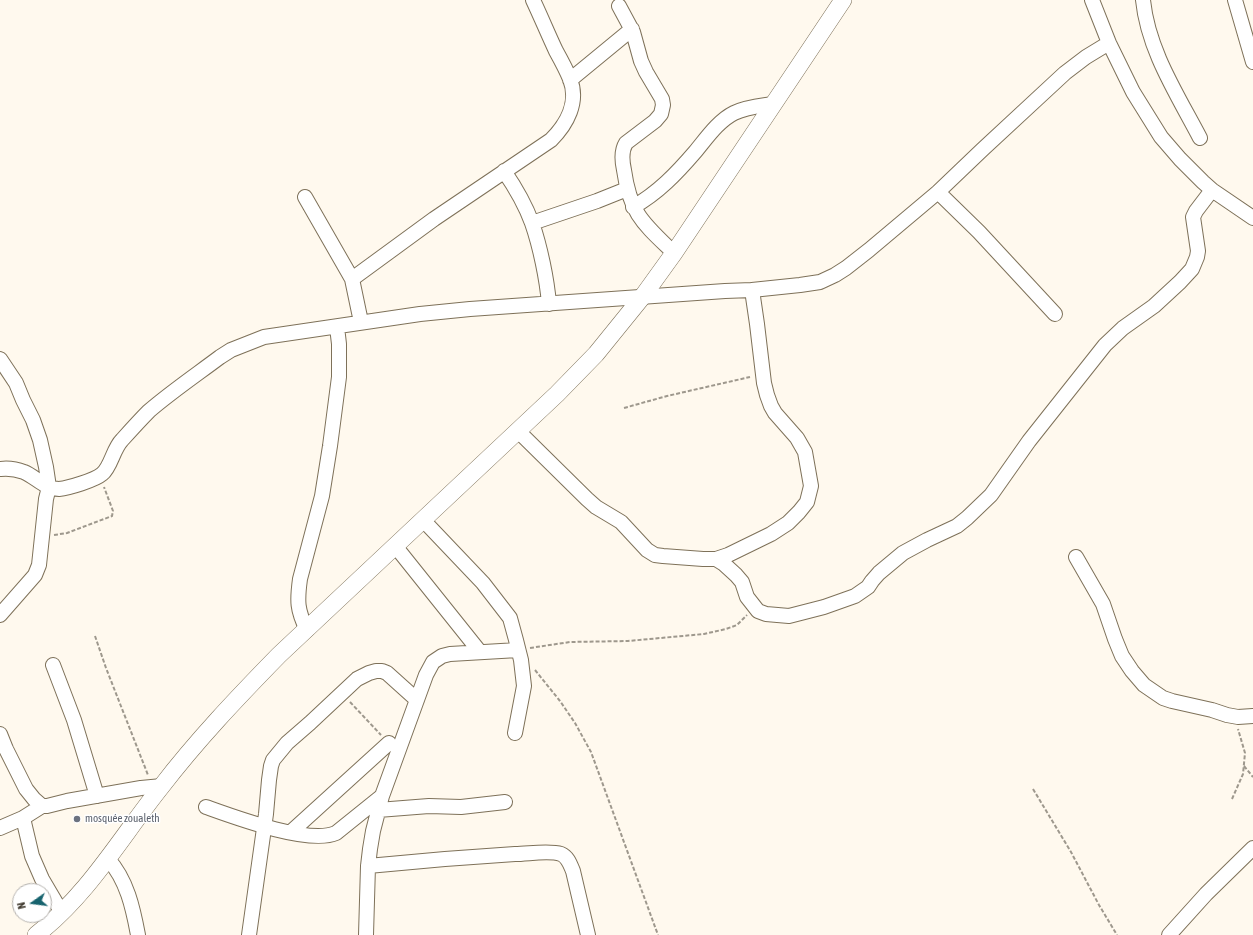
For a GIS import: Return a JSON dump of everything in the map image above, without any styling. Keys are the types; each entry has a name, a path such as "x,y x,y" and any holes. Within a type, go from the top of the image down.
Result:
{"street":[{"path":"352,279 434,219 551,140 561,130 568,118 573,89 533,0"},
{"path":"36,935 62,913 108,859 156,786 251,684 279,655 424,521 557,394 596,354 643,296 674,253 843,0"},
{"path":"1092,0 1109,43 1133,92 1161,137 1192,172 1212,190 1253,218"},
{"path":"1143,0 1150,33 1162,64 1200,138"},
{"path":"1235,0 1253,62"},
{"path":"619,6 632,29 646,72 662,99 663,105 661,114 655,121 626,143 623,148 623,166 627,189 633,207 644,223 674,253"},
{"path":"570,80 632,29"},
{"path":"0,468 14,469 24,472 49,487 58,489 66,488 99,476 103,474 120,442 149,411 225,354 264,337 290,332 338,327 361,322 470,309 643,296 752,290 800,286 820,282 846,268 869,250 938,192 1065,74 1086,57 1109,43"},
{"path":"633,207 650,196 678,172 725,119 735,113 756,106 773,104"},
{"path":"504,171 521,198 532,223 546,278 549,304"},
{"path":"532,223 597,202 627,189"},
{"path":"716,559 724,564 742,582 747,597 758,611 766,614 790,616 824,607 855,596 868,587 879,573 903,553 957,526 991,495 1029,441 1105,345 1123,328 1154,306 1192,269 1198,251 1193,218 1196,211 1212,190"},
{"path":"938,192 979,232 1055,314"},
{"path":"305,197 352,279 361,322"},
{"path":"518,431 587,499 596,507 621,522 647,550 654,554 663,556 716,559 728,555 771,534 788,523 799,512 807,502 810,495 811,486 805,452 797,438 779,419 771,406 767,395 752,290"},
{"path":"307,630 298,604 300,579 322,496 331,438 339,376 338,327"},
{"path":"0,359 16,383 33,420 44,452 49,487 46,499 38,570 0,615"},
{"path":"424,521 483,583 510,618 520,655 524,686 515,733"},
{"path":"396,547 480,652"},
{"path":"1076,557 1103,604 1122,656 1144,685 1163,698 1231,715 1253,716"},
{"path":"366,935 368,866 373,831 378,810 403,735 426,675 433,662 436,659 450,654 480,652 520,655"},
{"path":"53,665 74,720 97,796"},
{"path":"249,935 273,760 287,743 343,694 357,679 369,673 382,671 388,673 417,700"},
{"path":"0,734 26,789 42,806"},
{"path":"291,832 389,743"},
{"path":"0,828 23,818 42,806 156,786"},
{"path":"206,807 232,817 264,826 307,836 330,836 343,828 382,796"},
{"path":"378,810 505,802"},
{"path":"23,818 32,856 42,879 62,913"},
{"path":"1169,935 1206,894 1253,848"},
{"path":"368,866 550,852 560,854 566,857 573,871 588,935"},
{"path":"108,859 114,866 124,885 135,918 138,935"}],"path":[{"path":"624,408 667,396 763,374"},
{"path":"43,536 67,533 112,516 114,511 99,476"},
{"path":"520,655 570,642 628,641 704,634 726,630 737,625 745,618 754,606"},
{"path":"95,636 106,668 156,786"},
{"path":"520,655 538,672 560,701 575,723 591,752 658,935"},
{"path":"343,694 389,743"},
{"path":"1231,715 1239,730 1245,753 1243,774 1232,799"},
{"path":"1244,766 1253,777"},
{"path":"1033,788 1118,935"}],"place":[{"name":"mosquée zoualeth","path":"77,819"}]}
